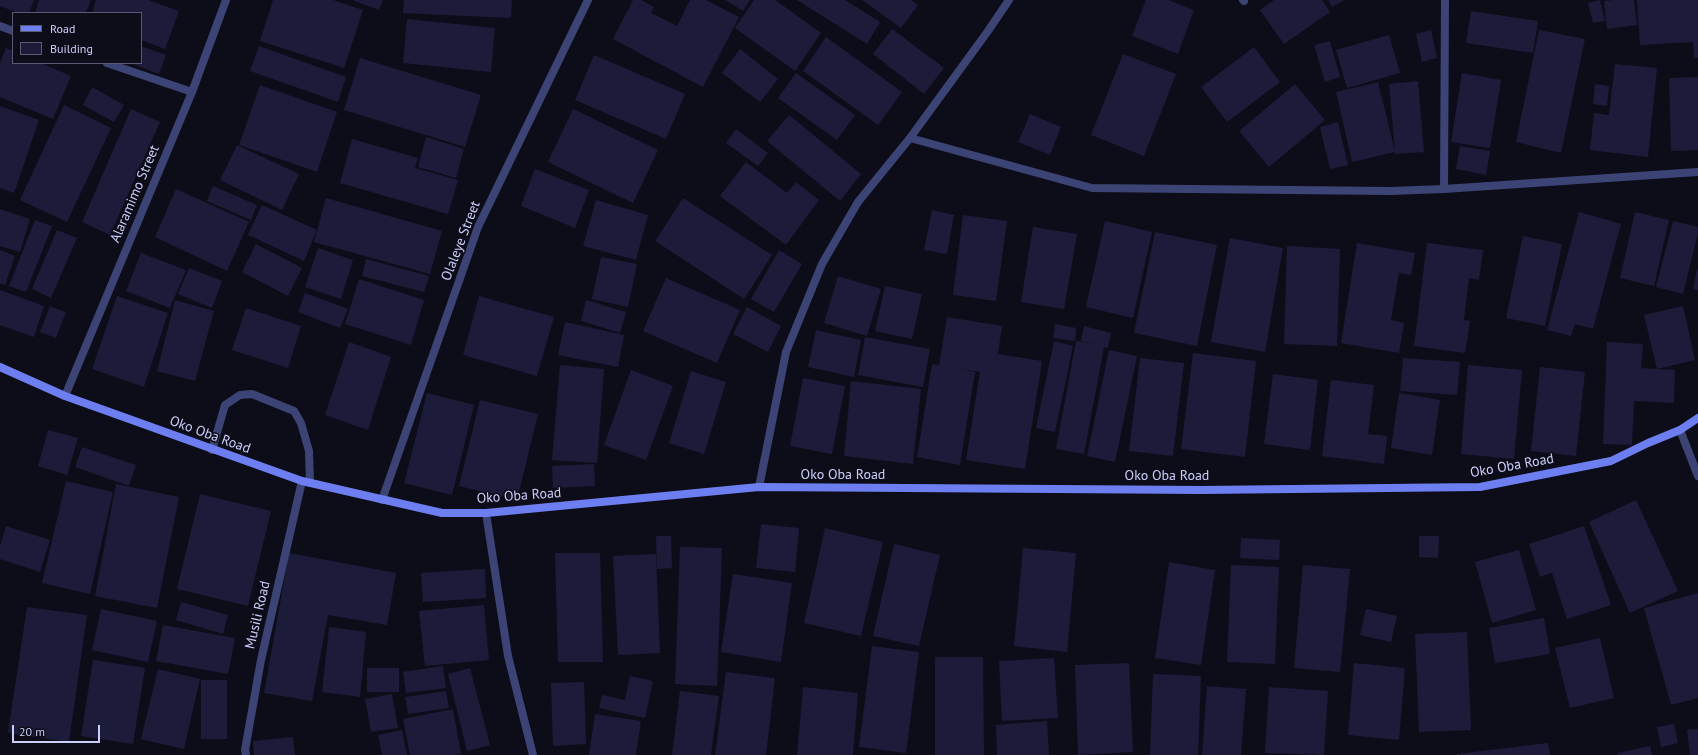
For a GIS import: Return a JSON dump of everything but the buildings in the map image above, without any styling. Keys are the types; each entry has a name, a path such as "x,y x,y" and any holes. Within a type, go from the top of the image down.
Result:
{"street":[{"name":"Alaramimo Street","path":"65,396 192,92 226,0"},
{"name":"Olaleye Street","path":"382,500 478,226 588,0"},
{"path":"760,488 786,352 822,264 858,202 910,138 1009,0"},
{"path":"1444,189 1445,0"},
{"path":"0,26 12,31"},
{"path":"109,64 192,92"},
{"path":"910,138 1092,188 1390,191 1444,189 1698,172"},
{"name":"Oko Oba Road","path":"0,367 65,396 212,450 306,482 442,513 486,513 760,488 1201,490 1480,487 1611,461 1648,443 1680,430 1698,418"},
{"name":"Musili Road","path":"212,450 225,405 240,395 252,394 294,411 301,423 309,451 306,482 261,660 245,750 246,755"},
{"path":"1680,430 1698,476"},
{"path":"486,513 508,656 533,755"}]}
